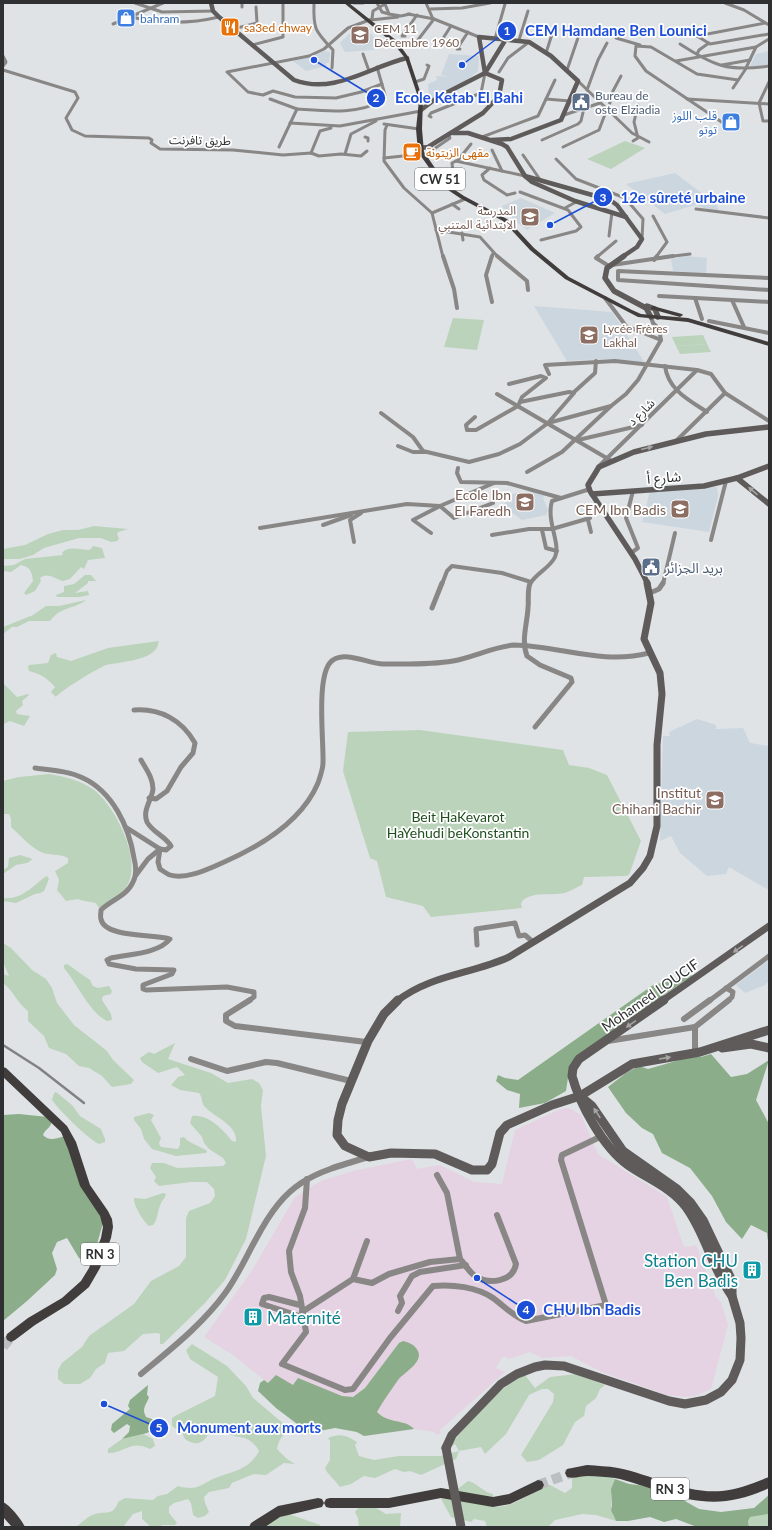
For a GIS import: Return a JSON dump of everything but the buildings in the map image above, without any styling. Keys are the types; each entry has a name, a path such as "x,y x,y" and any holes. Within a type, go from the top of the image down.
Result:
{"main road":[{"path":"211,3 213,11 219,17 294,80 312,85 338,83 377,67 407,58"},
{"name":"CW 51","path":"348,3 395,42 407,58 421,100 419,129 421,151 444,185 465,199 505,220 532,250 567,278 611,301"},
{"path":"485,73 479,36 529,42 546,53 578,81 564,115 559,122 506,140 491,140"},
{"path":"421,110 438,97 485,73 506,39"},
{"path":"421,151 483,113 499,96 502,80 485,73"},
{"path":"449,134 468,133 482,136 507,147 525,176 532,182 576,202 626,217"},
{"path":"509,152 518,136"},
{"path":"525,176 605,198 614,203 642,238 637,247 610,265 605,275 611,288 618,294 639,304 652,313"},
{"path":"611,301 640,316 652,313"},
{"path":"611,301 638,312 680,315 702,319 769,338"},
{"path":"639,304 658,316 688,320 769,344"},
{"path":"638,312 646,308"},
{"path":"658,316 680,315"},
{"path":"769,427 711,434 643,449 609,460 597,468 588,485 591,492 640,567 650,593 650,613 644,632 644,639 661,679 657,743 657,813 655,840 652,852 645,866 630,883 533,942 493,964 432,981 402,995 383,1014 366,1042 339,1115 337,1135 345,1146 369,1157 391,1153 435,1154 472,1170 487,1170 492,1164 500,1133 507,1125 552,1105 580,1096 632,1064 698,1053 745,1043 758,1044 769,1048"},
{"name":"شارع أ","path":"591,492 633,491 704,486 737,478 769,466"},
{"path":"737,478 769,504"},
{"name":"Mohamed LOUCIF","path":"461,1527 446,1448 452,1435 501,1384 517,1374 535,1367 554,1365 564,1366 646,1394 669,1401 686,1404 706,1400 721,1392 732,1380 740,1360 740,1323 732,1296 722,1284 696,1222 686,1206 669,1190 623,1160 608,1134 585,1109 571,1076 572,1067 579,1059 607,1041 769,926"},
{"path":"698,1053 769,1030"},
{"name":"RN 3","path":"3,1070 51,1115 70,1139 84,1184 104,1213 109,1225 92,1274 86,1283 65,1301 20,1328 11,1337"},
{"name":"RN 3","path":"571,1473 588,1470 612,1472 699,1496 736,1494 751,1490 769,1482"},
{"path":"330,1504 376,1504 401,1502 446,1493 493,1502 510,1499 538,1485"},
{"path":"255,1527 278,1512 294,1507 318,1503"},
{"path":"3,1508 18,1527"}],"street":[{"path":"135,3 162,12 213,11"},
{"path":"113,24 163,3"},
{"path":"252,45 276,40 283,36 283,3"},
{"path":"314,3 313,22 319,35 333,50 332,68"},
{"path":"354,3 362,3"},
{"path":"377,3 390,3"},
{"path":"426,3 434,19"},
{"path":"443,9 473,3"},
{"path":"430,9 470,7 490,3"},
{"path":"725,3 738,7 769,25"},
{"path":"369,20 373,17 373,11 383,4"},
{"path":"383,4 390,14 402,16"},
{"path":"495,39 505,4"},
{"path":"233,29 257,23 256,7"},
{"path":"519,40 528,11"},
{"path":"120,14 152,22 172,23 199,21 219,17"},
{"path":"396,14 410,14 434,19 479,36"},
{"path":"382,84 361,92 336,98 295,97 273,91 262,95 248,92 227,72 309,56 328,45 348,28 369,20 381,20 410,14"},
{"path":"405,36 402,36 417,15"},
{"path":"419,46 414,45 434,19"},
{"path":"697,36 765,23"},
{"path":"442,46 438,46 451,26"},
{"path":"546,53 554,28"},
{"path":"567,70 580,28"},
{"path":"668,29 697,36 709,43"},
{"path":"460,49 457,49 468,32"},
{"path":"697,54 699,50 709,43 769,34"},
{"path":"616,38 656,49 696,73 738,80"},
{"path":"676,61 756,47 769,39"},
{"path":"500,72 508,58 529,42"},
{"path":"587,90 598,60 607,43"},
{"path":"680,44 717,66 745,70 769,66"},
{"path":"643,45 637,45 634,51 635,56 641,65 686,99 729,127"},
{"path":"732,88 745,70 756,47"},
{"path":"363,54 369,71"},
{"path":"3,56 6,62 3,66"},
{"path":"717,66 750,60"},
{"path":"415,82 424,79 429,66 427,65"},
{"path":"270,99 297,109 336,111 373,104 386,98 377,67"},
{"name":"طريق تافرنت","path":"3,70 75,92 78,98 66,118 72,130 85,136 149,138 152,140 152,144 154,146 160,149 232,150 282,155 311,153"},
{"path":"431,116 429,114 481,93 485,73"},
{"path":"563,147 599,130 613,91 621,76"},
{"path":"482,136 538,116 555,80"},
{"path":"578,81 632,133 638,138 649,142"},
{"path":"769,82 759,103 763,121 769,122"},
{"path":"546,99 570,101"},
{"path":"686,99 769,104"},
{"path":"564,115 600,103"},
{"path":"638,105 634,122 638,138"},
{"path":"567,108 577,111"},
{"path":"542,140 578,124 581,121 584,108"},
{"path":"279,147 297,109"},
{"path":"367,151 364,156 345,154 319,156 311,153 320,131 421,110"},
{"path":"345,154 351,134 379,118"},
{"path":"290,124 340,126"},
{"path":"419,129 386,124 384,158 404,188 432,213 446,270 454,289 457,308"},
{"path":"365,137 368,138 368,142"},
{"path":"633,142 638,138"},
{"path":"454,182 452,163 456,161 471,144"},
{"path":"492,150 502,171"},
{"path":"384,158 421,151"},
{"path":"523,155 541,181"},
{"path":"556,159 576,179 624,198 643,220 642,238"},
{"path":"456,161 525,176"},
{"path":"490,168 482,175 484,180 507,194 515,193"},
{"path":"520,192 565,208 570,212 581,228 541,240"},
{"path":"432,213 465,199"},
{"path":"565,208 576,202"},
{"path":"452,204 459,209"},
{"path":"696,209 769,218"},
{"path":"609,236 612,212"},
{"path":"653,216 667,242 654,260"},
{"path":"436,230 480,237 493,253 527,281 528,290"},
{"path":"462,233 463,240"},
{"path":"616,241 596,258 597,260 610,265 690,254"},
{"path":"492,302 486,274 493,253"},
{"path":"769,278 623,270 618,271 618,280 769,290"},
{"path":"659,296 769,302"},
{"path":"605,298 626,326 661,340"},
{"path":"695,298 702,319"},
{"path":"732,300 744,327"},
{"path":"527,472 551,461 576,441 611,406 626,394 638,380 661,340 659,329 653,323 652,313"},
{"path":"710,321 769,333"},
{"path":"475,416 467,423 465,427 467,430 476,430 519,404 573,393 596,373 596,361"},
{"path":"549,374 545,365 596,361 648,364 697,370 705,372 715,378 725,393 769,421"},
{"path":"665,366 665,375 670,384 707,412"},
{"name":"شارع د","path":"609,460 697,370"},
{"path":"509,384 545,376 522,397 519,404"},
{"path":"398,446 413,452 428,453 470,464 511,449 548,423 574,396 573,393"},
{"path":"676,442 725,393"},
{"path":"497,394 519,404 576,441 609,460"},
{"path":"548,423 611,406"},
{"path":"381,413 413,437 421,448 428,453"},
{"path":"576,441 643,424"},
{"path":"458,468 457,473 461,482 507,483 562,498"},
{"path":"711,540 726,480"},
{"path":"431,533 413,520 440,506 496,483"},
{"path":"631,553 638,548 626,518 633,491"},
{"path":"535,727 572,682 571,678 531,661 523,646 531,582 551,563 557,551 549,521 551,504 554,500 591,492"},
{"path":"260,528 407,504 440,506 454,518 493,503"},
{"path":"587,507 591,516 588,520 591,532"},
{"path":"323,525 365,511"},
{"path":"354,542 350,520 365,511"},
{"path":"492,535 528,529 552,530 588,520"},
{"path":"542,530 546,548 557,551"},
{"path":"650,593 663,584 675,532"},
{"path":"432,608 447,571 452,566 517,576 531,582"},
{"path":"160,849 158,863 160,868 170,875 184,875 228,861 250,849 292,820 310,797 318,781 323,764 323,686 327,665 333,660 342,657 378,664 432,663 453,661 489,649 523,646 624,659 649,653"},
{"path":"134,710 152,709 160,711 188,731 196,743 193,754 181,767 167,791 156,799 149,798"},
{"path":"127,828 160,849 166,850 171,846 168,841 155,832 146,819 145,813 153,790 151,780 141,760"},
{"path":"35,768 74,775 92,783 116,808 127,828 132,844 136,875"},
{"path":"160,849 148,859 136,875 129,890 101,910 99,920 106,927 119,932 135,936 164,937 170,939 167,944 146,951 111,958 107,960 109,964 118,967 147,970 174,970 172,974 144,984 141,987 152,991 195,987 226,987 250,990 256,993 254,997 226,1015 226,1021 230,1024 268,1031 366,1042"},
{"path":"477,945 476,929 515,923 519,936 525,935 533,942"},
{"path":"684,1020 769,956"},
{"path":"607,1041 695,1027 732,997 733,992 726,988"},
{"path":"695,1027 698,1053"},
{"path":"191,1059 227,1071 266,1062 277,1063 351,1081"},
{"path":"307,1179 306,1208 289,1251 291,1272 300,1296 300,1305 306,1332 282,1364 345,1390 353,1389 390,1338 433,1286 440,1285 481,1291 488,1294 519,1319 526,1321 606,1305 561,1160 562,1155 608,1134"},
{"path":"141,1374 185,1336 221,1299 231,1286 270,1216 284,1197 307,1179 369,1157"},
{"path":"437,1175 443,1183 447,1193 460,1259 475,1276 484,1280 506,1278 514,1274 516,1269 516,1264 497,1215"},
{"path":"300,1305 269,1297 264,1298 262,1304 264,1306 302,1314 353,1279 367,1241"},
{"path":"353,1279 372,1283 389,1274 430,1262 460,1259"},
{"path":"398,1311 402,1303 400,1296 412,1276 420,1272 466,1265"}],"shaded area":[{"name":"CEM 11 Décembre 1960","path":"356,27 363,27 383,45 373,50 345,52 340,43"},
{"path":"324,51 330,52 329,63 326,63 326,66 306,71 293,61 309,57"},
{"path":"769,51 769,64 749,68 756,54"},
{"path":"449,54 479,56 478,71 467,80 429,102 428,84 437,80 436,76 449,77 441,75"},
{"path":"675,173 716,204 719,210 710,210 695,205 665,214 626,184"},
{"name":"المدرسة الابتدائية المتنبي","path":"521,198 555,213 527,230 515,221 502,206"},
{"path":"686,256 707,258 706,274 673,271 671,259"},
{"name":"Lycée Frères Lakhal","path":"534,306 612,312 645,363 604,359 567,361"},
{"name":"CEM Ibn Badis","path":"717,487 718,496 709,532 642,522 650,491"},
{"name":"Ecole Ibn El Faredh","path":"531,491 545,495 543,498 548,510 546,515 522,520 503,506 511,494"},
{"name":"Institut Chihani Bachir","path":"697,719 716,725 716,729 743,728 750,743 769,746 769,890 729,867 726,874 707,876 680,853 671,836 660,841 663,736 670,736 669,732"},
{"path":"769,960 769,981 765,985 745,993 736,985"},
{"path":"566,1108 571,1109 581,1115 598,1154 667,1197 683,1244 685,1247 696,1245 716,1297 721,1302 728,1325 711,1389 695,1396 684,1397 667,1395 602,1372 571,1356 542,1358 530,1352 509,1359 503,1356 496,1368 505,1372 440,1430 441,1433 436,1435 435,1432 414,1429 364,1436 347,1428 293,1385 268,1383 233,1355 204,1337 251,1272 295,1197 321,1181 353,1171 412,1159 417,1169 440,1165 474,1182 502,1184 515,1130 558,1110"}],"green space":[{"path":"625,141 645,148 611,169 587,159"},
{"path":"453,318 484,320 477,350 444,347"},
{"path":"703,335 707,344 676,346 672,337"},
{"path":"707,344 711,352 680,354 676,346"},
{"path":"94,526 128,529 118,532 117,534 119,539 117,541 111,542 101,538 79,538 44,548 33,555 20,559 3,559 3,549 25,545 48,534 63,530 78,530"},
{"path":"93,546 102,548 105,558 88,560 84,569 81,567 70,579 63,581 49,576 43,576 40,578 41,581 35,591 26,595 24,593 33,581 29,569 21,565 11,572 3,571 3,566 14,565 25,559 63,555 62,553 68,549 75,548 90,550"},
{"path":"85,575 91,575 96,581 88,581 88,583 75,593 88,591 89,595 80,597 57,597 56,595 64,592 64,586 74,584"},
{"path":"86,600 63,610 54,616 50,621 29,621 17,627 12,627 3,634 3,627 33,615 46,606 59,606"},
{"path":"159,641 156,649 152,653 140,659 106,665 95,670 64,690 56,697 51,692 55,687 40,675 29,671 28,667 29,665 48,663 51,655 56,653 57,657 71,661 108,648"},
{"path":"3,683 17,697 29,695 22,701 23,705 16,711 17,714 30,716 24,726 10,721 3,724"},
{"name":"Beit HaKevarot HaYehudi beKonstantin","path":"420,730 563,750 569,765 589,768 607,775 641,841 629,875 584,877 582,885 566,892 528,897 523,900 521,904 522,908 431,917 423,906 386,897 377,861 370,858 343,771 348,732"},
{"path":"49,774 73,779 94,790 110,808 124,835 132,863 131,875 124,890 118,896 99,908 96,903 78,899 66,901 57,890 59,880 55,871 68,863 68,858 37,850 11,827 11,819 9,814 3,814 3,781 19,777"},
{"path":"20,855 33,859 27,863 16,865 3,874 3,870 8,867 9,858"},
{"path":"47,876 49,879 44,891 16,903 3,901 3,898 21,895"},
{"path":"3,943 11,948 32,970 46,979 52,988 57,1003 74,1025 107,1051 113,1060 134,1080 131,1084 112,1087 102,1076 89,1068 79,1066 66,1054 49,1048 44,1036 28,1021 28,1011 10,989 3,983 3,974 9,976 3,962"},
{"path":"67,964 90,980 93,986 98,988 109,986 112,991 111,994 103,996 102,1000 111,1014 112,1020 107,1021 101,1017 89,1004 64,968 64,965"},
{"path":"693,975 614,1030 570,1064 566,1091 545,1103 519,1108 520,1094 507,1090 496,1081 498,1075 505,1078 518,1080 653,985"},
{"path":"175,1043 168,1059 211,1073 228,1083 252,1079 259,1083 263,1090 261,1106 266,1156 246,1239 225,1280 204,1304 163,1344 160,1344 160,1334 143,1334 124,1351 108,1353 105,1363 96,1369 90,1378 80,1384 64,1384 58,1379 58,1370 62,1363 82,1347 89,1336 134,1304 151,1281 179,1266 186,1257 186,1218 189,1211 210,1203 215,1196 214,1189 207,1182 191,1182 159,1186 154,1181 156,1177 150,1168 152,1163 164,1163 177,1168 223,1166 226,1163 223,1158 209,1149 204,1143 202,1137 190,1123 192,1116 203,1117 215,1123 232,1141 236,1142 236,1136 233,1131 225,1122 205,1107 199,1093 180,1090 171,1085 178,1077 185,1075 177,1067 158,1073 142,1062 140,1058 149,1052 154,1054"},
{"path":"711,1054 731,1077 747,1074 769,1060 756,1100 769,1124 769,1250 767,1233 751,1225 742,1239 726,1222 712,1196 690,1168 662,1153 653,1134 642,1128 626,1113 608,1087 626,1073 639,1066 648,1069 690,1057 701,1057"},
{"path":"56,1092 72,1105 80,1116 101,1129 105,1142 99,1144 94,1141 67,1117 52,1100 54,1093"},
{"path":"149,1113 154,1115 151,1120 161,1138 159,1144 161,1147 178,1149 180,1145 180,1138 184,1137 189,1142 207,1151 206,1153 176,1156 152,1149 144,1139 141,1129 134,1120 134,1117"},
{"path":"19,1114 48,1117 52,1121 43,1135 50,1139 65,1136 103,1223 91,1265 79,1258 67,1238 57,1242 52,1253 57,1269 55,1275 3,1321 3,1115"},
{"path":"163,1193 166,1194 156,1220 153,1225 149,1226 139,1213 135,1205 134,1198 145,1199"},
{"path":"403,1341 410,1343 415,1347 419,1353 419,1357 417,1362 398,1380 377,1412 381,1416 406,1424 414,1429 364,1436 357,1432 335,1428 309,1433 276,1408 258,1391 260,1383 264,1380 268,1383 276,1375 293,1385 298,1378 342,1396 353,1397 365,1388 399,1343"},
{"path":"192,1344 227,1366 246,1386 253,1398 291,1430 281,1438 277,1449 287,1459 295,1464 284,1463 266,1475 254,1474 232,1483 229,1488 209,1492 204,1497 209,1512 205,1516 198,1518 193,1515 191,1503 188,1499 174,1503 169,1507 169,1513 177,1523 175,1525 151,1527 142,1519 142,1511 133,1514 123,1527 76,1527 92,1515 112,1511 118,1502 125,1498 153,1500 158,1496 167,1494 178,1486 191,1488 200,1486 212,1479 247,1466 259,1451 250,1440 231,1435 220,1427 211,1429 204,1440 194,1443 185,1439 182,1433 172,1426 172,1418 215,1396 218,1377 190,1359 186,1350"},
{"path":"576,1374 605,1385 600,1389 596,1398 586,1406 584,1416 575,1422 563,1445 539,1460 527,1462 521,1455 553,1402 554,1394 548,1389 542,1389 529,1395 506,1434 485,1454 481,1447 459,1451 455,1444 451,1447 453,1442 469,1423 504,1388 525,1375 535,1388 550,1377"},
{"path":"148,1385 147,1395 149,1397 144,1411 146,1417 158,1421 159,1426 147,1433 122,1439 129,1432 130,1426 127,1424 114,1433 111,1430 112,1424 130,1409 128,1406 130,1400"},
{"path":"143,1434 153,1439 155,1446 150,1449 138,1445 108,1453 108,1449 122,1439"},
{"path":"336,1436 346,1436 357,1442 355,1445 359,1456 374,1460 399,1456 441,1456 459,1451 456,1459 421,1475 410,1471 404,1472 395,1469 375,1478 364,1476 351,1484 340,1487 325,1468 330,1460 330,1441 328,1438"},
{"path":"607,1475 615,1479 612,1489 611,1506 616,1521 596,1515 582,1514 555,1520 548,1527 487,1527 485,1521 474,1519 471,1522 451,1517 441,1499 447,1489 459,1488 468,1481 493,1494 493,1507 502,1506 517,1502 550,1485 565,1493 572,1488 572,1478 576,1476"},
{"path":"615,1479 629,1484 646,1486 676,1496 699,1509 721,1512 754,1508 769,1495 769,1514 750,1517 748,1521 749,1527 697,1527 676,1519 664,1522 650,1517 628,1521 616,1521 611,1510 611,1489"},
{"path":"358,1508 376,1508 386,1514 401,1513 400,1527 359,1527 358,1518 355,1512"},
{"path":"289,1514 320,1525 321,1527 265,1527 269,1521"},
{"path":"769,1514 769,1527 749,1527 748,1521 750,1517"}],"tunnel":[{"path":"3,1347 11,1337"},
{"path":"538,1485 571,1473"}],"railway":[{"path":"3,1045 39,1068 84,1103"}],"place":[{"name":"bahram","path":"126,18"},
{"name":"sa3ed chway","path":"230,27"},
{"name":"CEM 11 Décembre 1960","path":"360,35"},
{"name":"Ecole Ketab El Bahi","path":"314,60"},
{"name":"CEM Hamdane Ben Lounici","path":"462,65"},
{"name":"Bureau de oste Elziadia","path":"581,102"},
{"name":"قلب اللوز توتو","path":"731,122"},
{"name":"مقهى الزيتونة","path":"412,152"},
{"name":"المدرسة الابتدائية المتنبي","path":"530,217"},
{"name":"12e sûreté urbaine","path":"550,225"},
{"name":"Lycée Frères Lakhal","path":"589,335"},
{"name":"Ecole Ibn El Faredh","path":"525,502"},
{"name":"CEM Ibn Badis","path":"680,509"},
{"name":"بريد الجزائر","path":"651,567"},
{"name":"Institut Chihani Bachir","path":"715,800"},
{"name":"Station CHU Ben Badis","path":"752,1270"},
{"name":"CHU Ibn Badis","path":"477,1278"},
{"name":"Maternité","path":"253,1317"},
{"name":"Monument aux morts","path":"104,1404"}]}
